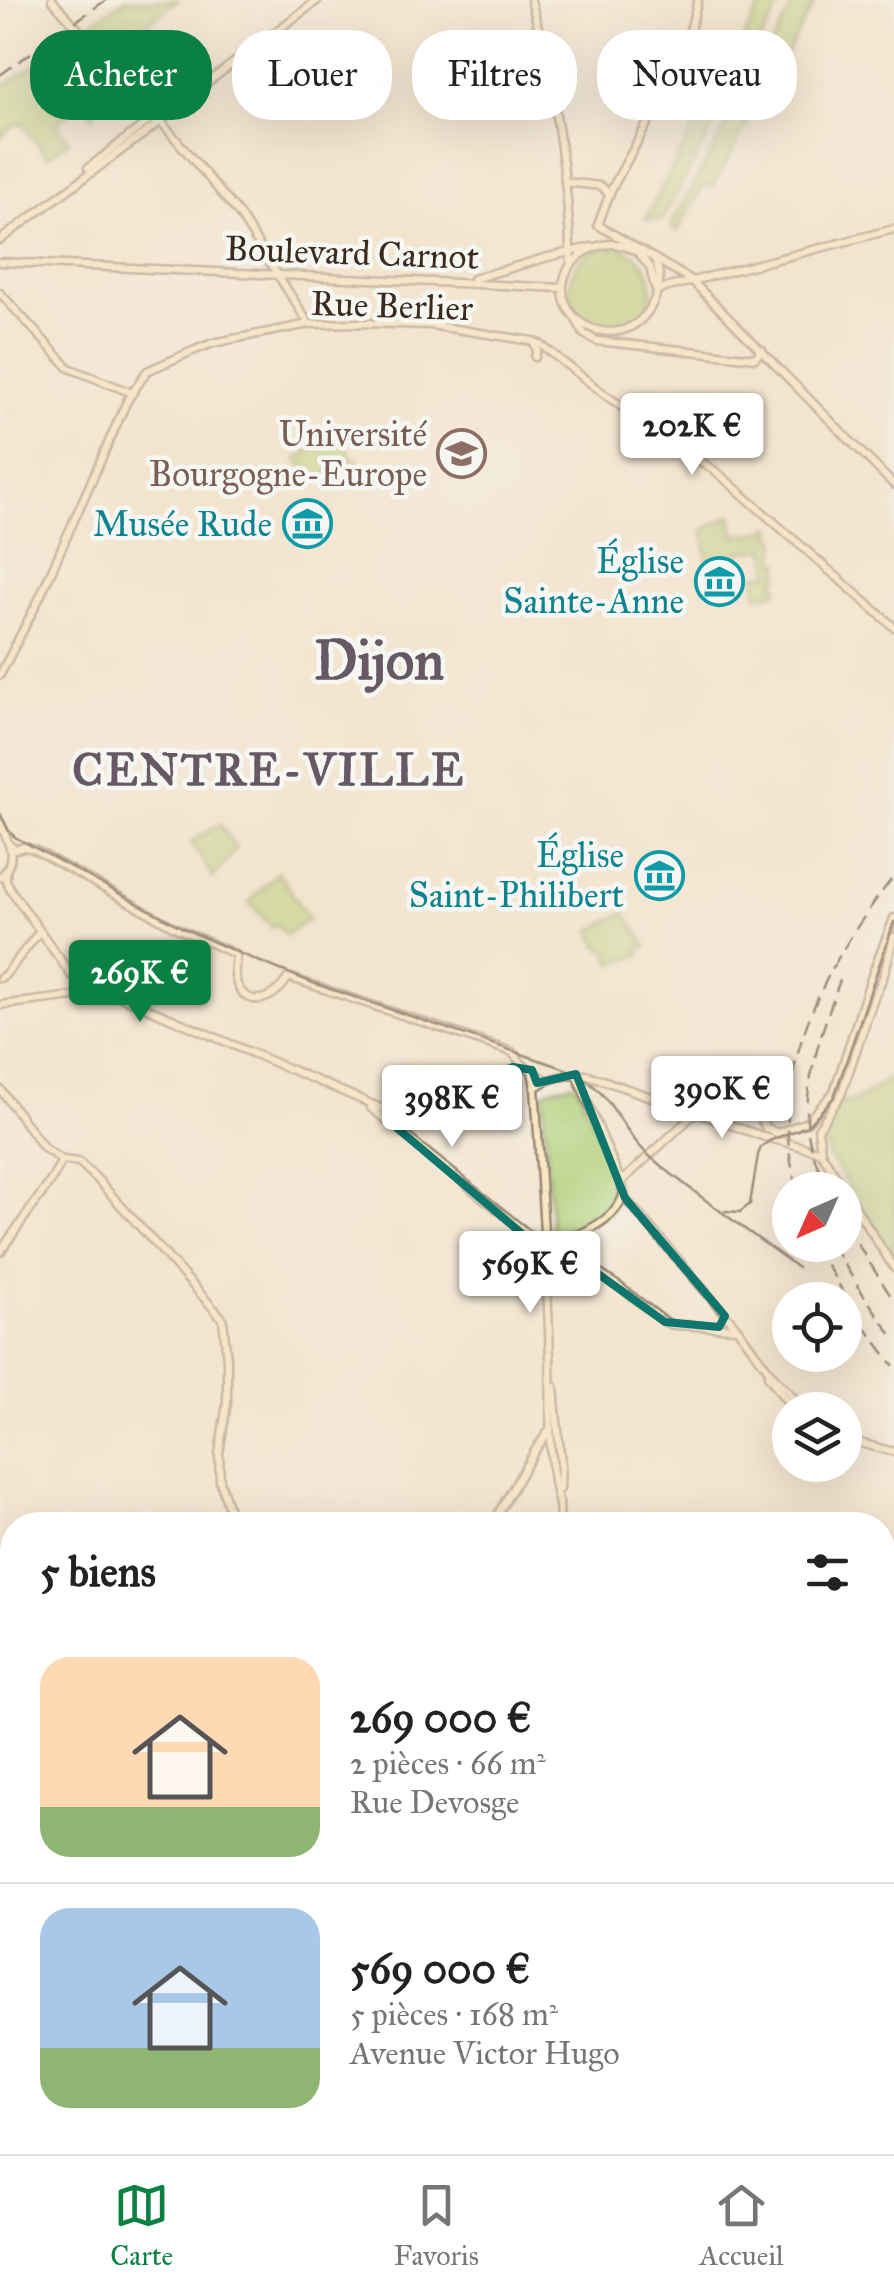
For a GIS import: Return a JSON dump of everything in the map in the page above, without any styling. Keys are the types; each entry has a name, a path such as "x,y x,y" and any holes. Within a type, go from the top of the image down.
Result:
{"main road":[{"path":"52,0 79,30"},
{"path":"212,79 318,0"},
{"path":"532,0 544,48 565,182 572,264"},
{"path":"698,0 682,60 609,194 598,225 692,280 894,484"},
{"path":"0,237 156,120"},
{"path":"161,120 239,214 308,324"},
{"path":"565,182 601,186 609,194"},
{"path":"658,292 867,234 872,240 894,229"},
{"path":"464,282 597,246 615,244 654,259 660,277 658,292 649,311 631,328 617,332 595,329 572,313"},
{"path":"597,246 572,264 562,288 584,334 597,341 754,358 762,350"},
{"path":"635,251 650,268 658,292"},
{"name":"Boulevard Carnot","path":"0,262 111,263 140,268 562,288"},
{"path":"500,272 500,284"},
{"path":"0,293 70,368 132,393 0,675"},
{"name":"Rue Berlier","path":"132,393 146,371 213,343 308,324 430,326 532,340 718,474 894,627"},
{"path":"532,340 537,349 535,357"},
{"path":"0,823 12,858 2,877 72,976 404,1116"},
{"path":"10,846 42,854 174,928 232,952 236,957 234,982 252,998 271,996 291,978 512,1052 546,1080"},
{"path":"765,1127 779,1133 805,1123 834,1092 894,918"},
{"path":"0,978 40,931"},
{"path":"821,1152 818,1129 841,1095 894,937"},
{"path":"0,1006 109,992"},
{"path":"397,1128 396,1120 424,1111 523,1064"},
{"path":"532,1070 559,1512"},
{"path":"362,1101 533,1238 544,1242 570,1238 611,1215 622,1194 621,1182 576,1074"},
{"path":"535,1088 546,1080 588,1075 821,1152"},
{"path":"621,1182 736,1075 765,1127 783,1141"},
{"path":"0,1090 44,1148 66,1160 80,1162 97,1178 223,1320 227,1402 219,1454 220,1482 230,1512"},
{"path":"812,1116 816,1143 834,1172"},
{"path":"0,1252 66,1160"},
{"path":"622,1194 787,1392"},
{"path":"862,1217 894,1268"},
{"path":"545,1253 572,1255 674,1325 735,1328"},
{"path":"719,1327 725,1316"},
{"path":"551,1376 551,1428 559,1461 559,1504"},
{"path":"550,1395 555,1442"},
{"path":"501,1512 551,1428"},
{"path":"539,1445 546,1440 555,1442"},
{"path":"528,1464 540,1450 555,1442"},
{"path":"862,1443 894,1452"}],"highlighted area":[{"path":"513,1067 532,1070 537,1083 576,1074 625,1198 725,1316 719,1327 665,1322 572,1255 545,1253 397,1128 400,1117"}],"green space":[{"path":"124,0 178,0 138,30 89,30 89,24"},
{"path":"764,0 783,0 766,30 748,30"},
{"path":"796,0 816,0 797,35 797,30 780,30"},
{"path":"30,68 30,120 60,120 56,123 69,141 49,156 23,124 14,125 0,138 0,88"},
{"path":"699,120 717,120 662,220 645,219"},
{"path":"730,120 749,121 712,188 705,184 677,232 671,225"},
{"path":"611,247 627,250 640,259 649,272 649,304 640,317 627,326 611,329 595,326 582,317 573,304 570,288 573,272 582,259 595,250"},
{"path":"333,434 360,464 356,469 345,458 318,482 297,459"},
{"path":"732,515 735,536 765,531 769,526 774,530 778,542 775,561 780,562 779,578 775,578 774,584 778,585 777,592 757,596 755,575 770,573 766,549 738,552 739,568 708,565 703,530"},
{"path":"220,824 236,849 213,878 191,842"},
{"path":"278,872 309,919 286,935 276,924 272,927 249,902"},
{"path":"625,913 647,947 638,950 640,955 612,964 608,951 598,946 592,930"},
{"path":"894,1075 894,1261 862,1209 862,1172 839,1172 821,1131 842,1101 853,1102"},
{"path":"573,1083 607,1156 617,1194 608,1213 564,1236 551,1233 543,1094"}],"tram line":[{"path":"0,813 15,837 181,927 313,983 580,1076 604,1097 631,1136 654,1160 798,1268"},
{"path":"725,1211 740,1212 750,1204 761,1147 807,1126 834,1097 894,922"}],"railway":[{"path":"0,75 106,0"},
{"path":"793,1172 789,1101 804,1031 852,934 894,876"},
{"path":"821,1172 808,1132 808,1095 816,1055 840,980"},
{"path":"862,1251 894,1301"},
{"path":"825,1262 861,1322 894,1366"},
{"path":"843,1262 894,1338"}],"place":[{"name":"Université Bourgogne-Europe","path":"462,454"},
{"name":"Musée Rude","path":"307,524"},
{"name":"Église Sainte-Anne","path":"719,581"},
{"name":"Église Saint-Philibert","path":"659,875"}],"district":[{"name":"Dijon","path":"379,660"},
{"name":"CENTRE-VILLE","path":"269,769"}]}
